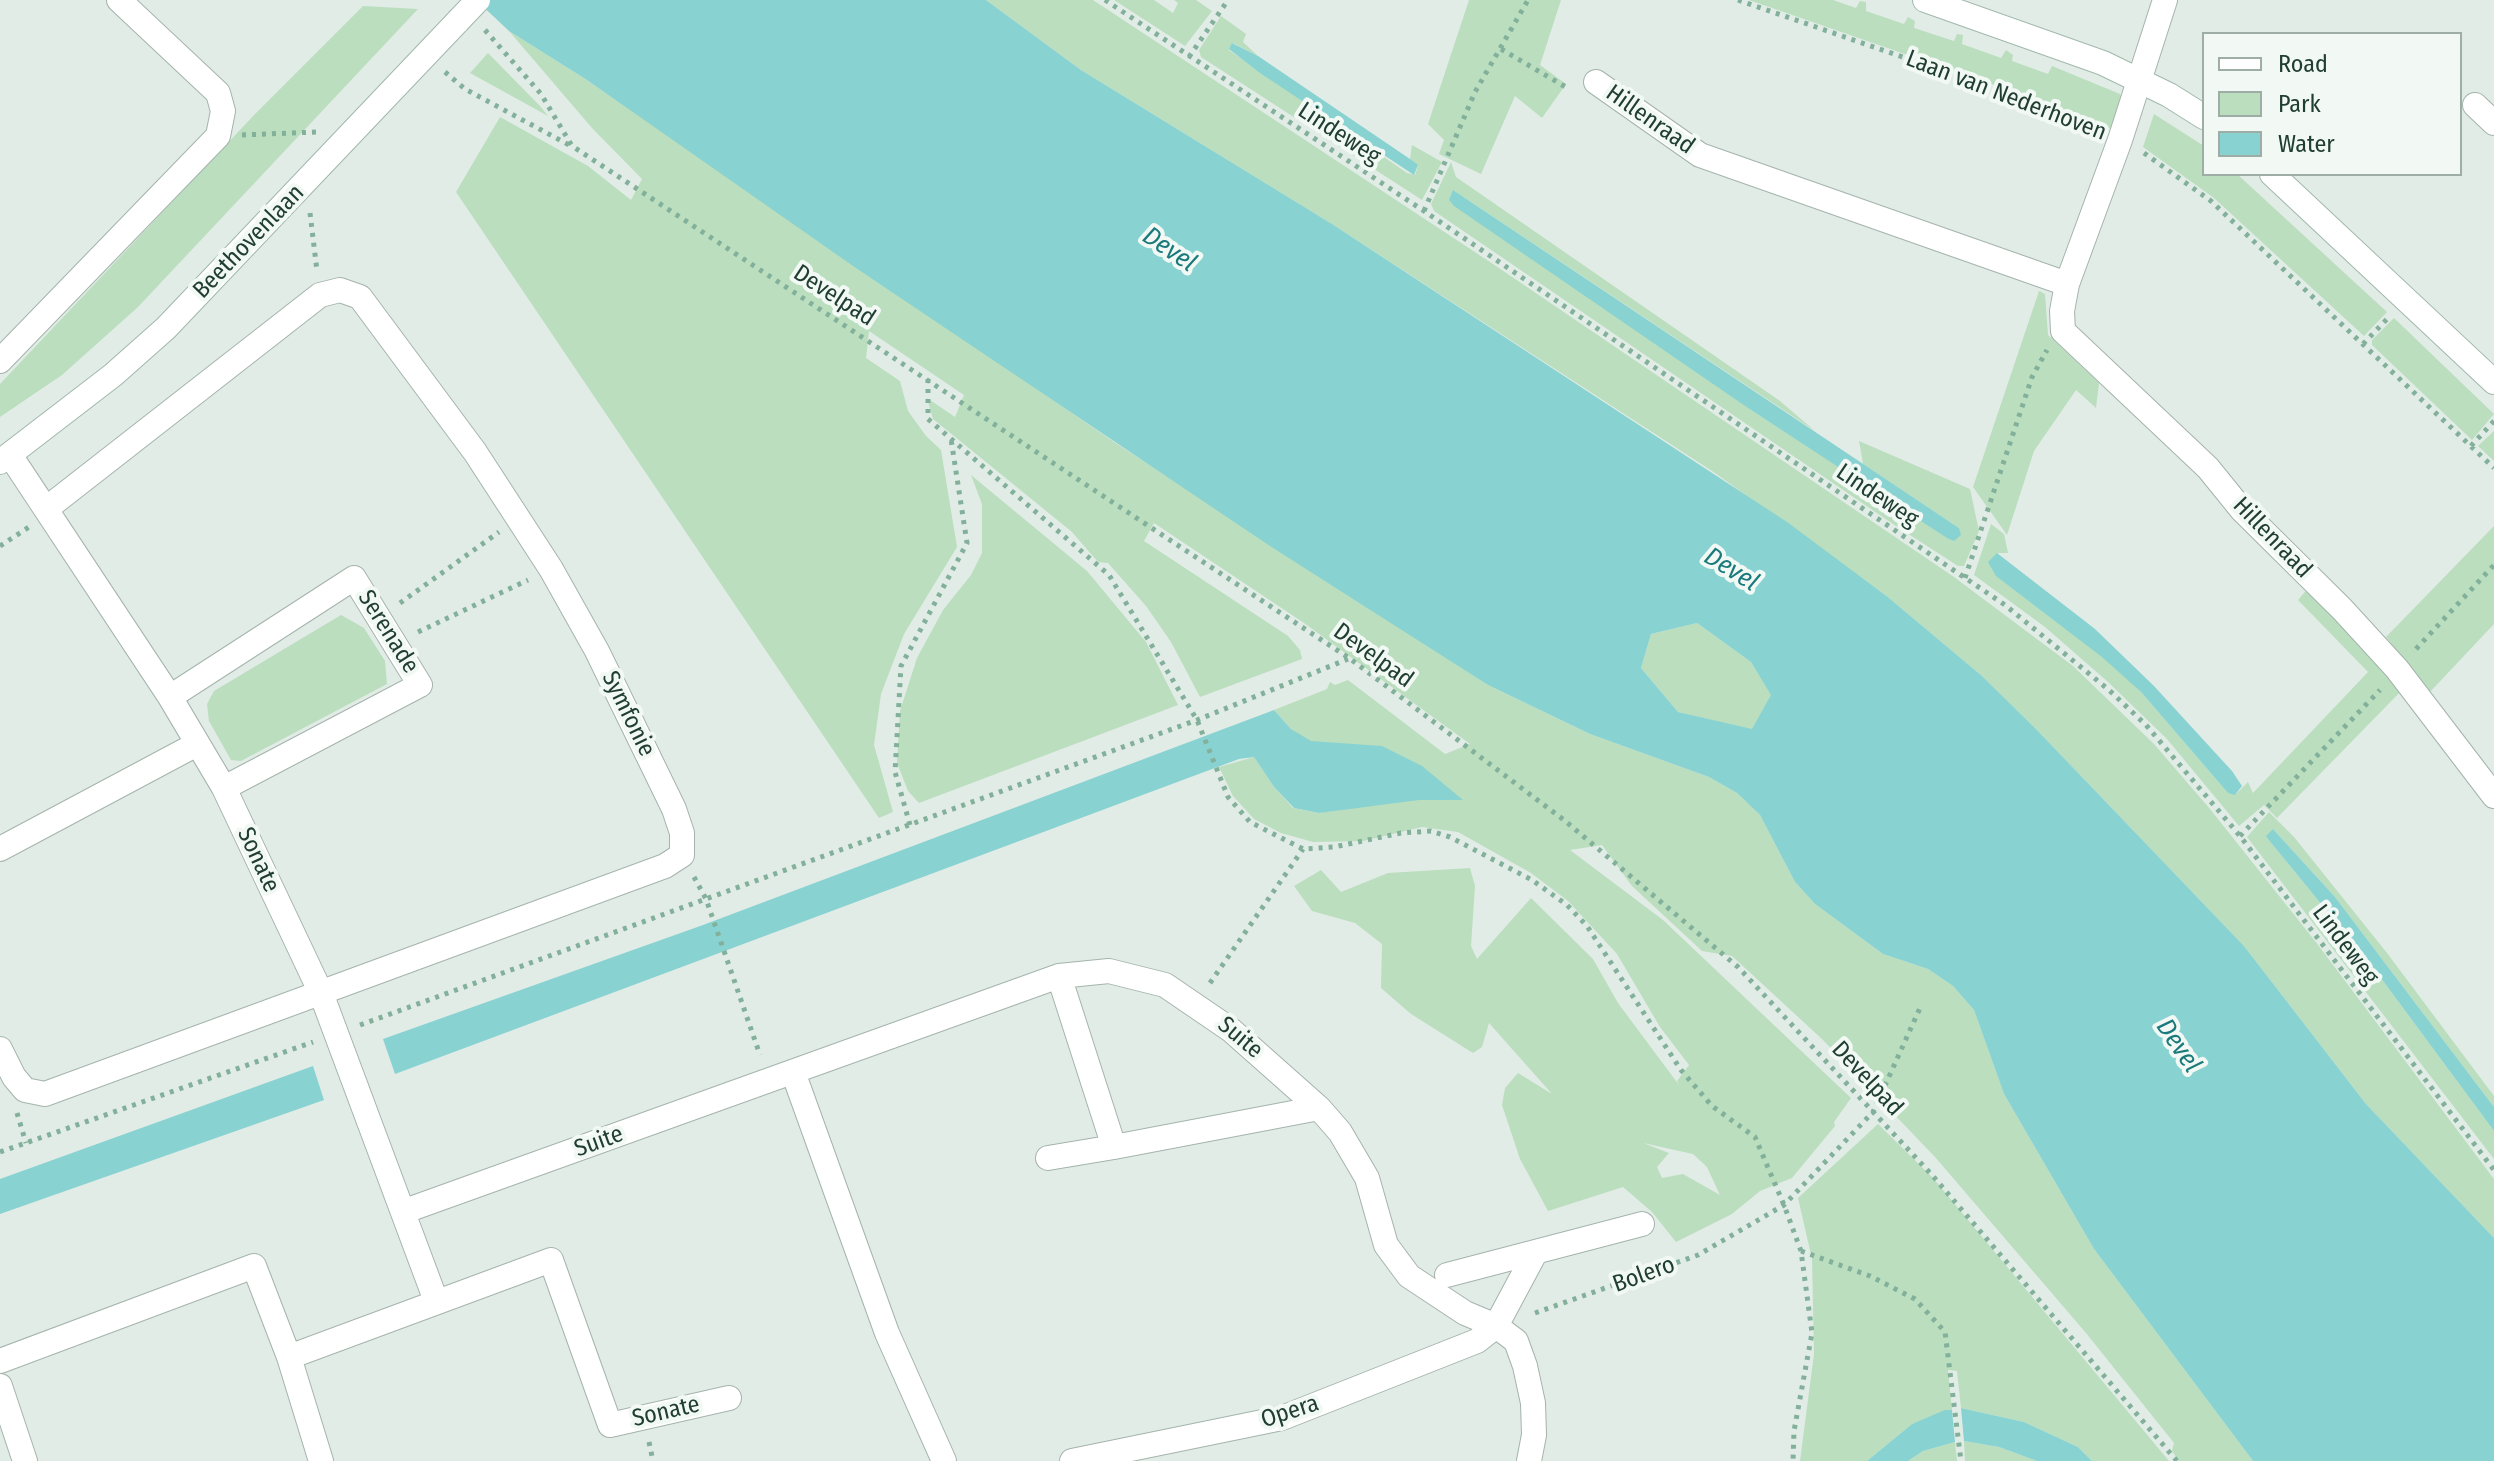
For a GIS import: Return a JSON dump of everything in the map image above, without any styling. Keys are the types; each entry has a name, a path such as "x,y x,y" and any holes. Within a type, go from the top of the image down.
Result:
{"street":[{"path":"0,361 218,136 223,111 218,93 119,0"},
{"path":"1925,0 2064,48 2141,80 2202,116"},
{"path":"2063,331 2062,311 2067,284 2141,80 2165,0"},
{"name":"Beethovenlaan","path":"5,458 113,375 166,328 470,14"},
{"name":"Hillenraad","path":"1596,82 1700,155 2067,284"},
{"path":"2475,105 2494,123"},
{"path":"2274,176 2494,382"},
{"name":"Symfonie","path":"320,295 340,290 360,297 519,517 597,651 674,809 682,833 682,855"},
{"path":"46,509 320,295"},
{"name":"Hillenraad","path":"2063,331 2208,468 2242,510 2397,669 2494,796"},
{"name":"Sonate","path":"5,458 46,509 170,697 224,788 321,993 405,1211 436,1301"},
{"name":"Serenade","path":"170,697 354,578 420,685 224,788"},
{"path":"0,849 197,744"},
{"path":"0,1049 14,1077 25,1090 45,1094 665,866 682,855"},
{"name":"Suite","path":"405,1211 1059,976 1109,971 1165,985 1196,1003 1319,1108 1340,1132 1367,1178 1386,1245 1409,1276 1465,1313 1496,1326"},
{"path":"1059,976 1114,1147"},
{"path":"793,1072 887,1333 944,1461"},
{"path":"1048,1158 1319,1108"},
{"name":"Bolero","path":"1447,1275 1534,1255 1642,1224"},
{"path":"1529,1461 1534,1435 1533,1403 1525,1366 1516,1341 1496,1326 1534,1255"},
{"name":"Sonate","path":"289,1357 551,1260 610,1425 729,1398"},
{"path":"0,1361 254,1266 289,1357 321,1461"},
{"name":"Opera","path":"1072,1461 1282,1418 1477,1341 1496,1326"},
{"path":"0,1386 25,1461"}],"path":[{"name":"Lindeweg","path":"1105,0 1424,211 2005,605 2118,699 2146,725 2240,836 2494,1170"},
{"path":"1189,57 1228,0"},
{"path":"1424,211 1475,92 1528,0"},
{"name":"Laan van Nederhoven","path":"1738,0 2070,115 2120,140 2181,177 2211,201 2494,468"},
{"name":"Develpad","path":"470,14 499,43 541,94 572,146 1349,658 1564,820 1738,967 1873,1112 2177,1461"},
{"path":"1501,49 1534,65 1586,100 1596,82"},
{"path":"441,68 465,89 572,146"},
{"path":"218,136 325,132"},
{"path":"310,212 320,295"},
{"path":"2363,344 2405,300"},
{"path":"1965,578 2032,377 2063,331"},
{"path":"928,378 928,419 1109,575 1197,720 1235,809 1250,822 1303,849 1431,831 1505,863 1567,905 1587,926 1681,1070 1712,1106 1755,1137 1784,1205 1801,1251 1812,1333 1794,1431 1793,1461"},
{"path":"2471,446 2494,421"},
{"path":"910,825 895,772 901,666 967,543 951,439"},
{"path":"379,618 519,517"},
{"path":"2240,836 2494,565"},
{"path":"395,643 551,569"},
{"path":"0,1152 337,1034 1197,720 1349,658"},
{"path":"1196,1003 1303,849"},
{"path":"682,855 706,899 768,1080"},
{"name":"Bolero","path":"1496,1326 1698,1255 1784,1205 1873,1112 1920,1008"},
{"path":"1801,1251 1870,1276 1915,1299 1945,1332 1956,1398 1961,1461"}],"green space":[{"path":"986,0 1093,0 1496,266 1954,577 2073,666 2154,744 2210,809 2315,941 2494,1179 2494,1238 2366,1104 2244,946 1982,676 1889,598 1715,473 1332,224 1081,70"},
{"path":"1114,0 1154,0 1173,13 1178,3 1174,0 1196,0 1212,11 1185,46"},
{"path":"1469,0 1561,0 1540,65 1566,84 1542,118 1515,96 1481,174 1439,154 1444,140 1428,124"},
{"path":"1749,0 1833,0 1856,8 1860,1 1866,2 1866,11 1904,24 1908,17 1915,21 1914,28 1954,41 1957,34 1963,35 1962,44 2001,58 2006,50 2013,55 2012,61 2048,74 2052,66 2120,94 2122,98 2111,129 2049,104"},
{"path":"363,6 418,9 138,307 62,375 0,417 0,384 256,113"},
{"path":"1221,16 1246,34 1243,42 1258,56 1233,43 1229,50 1407,173 1415,175 1418,166 1410,159 1412,145 1442,162 1422,200 1201,57 1199,50"},
{"path":"509,31 587,80 1114,442 1488,685 1590,734 1709,777 1737,793 1760,815 1795,882 1815,904 1883,954 1928,969 1953,986 1974,1010 2004,1094 2094,1249 2253,1461 2179,1461 2172,1451 2174,1443 2086,1333 1935,1157 1823,1040 1732,956 1702,951 1632,886 1602,845 1570,850 1663,920 1851,1098 1834,1122 1835,1126 1792,1178 1760,1191 1732,1214 1676,1242 1652,1212 1623,1187 1548,1211 1520,1159 1502,1105 1505,1088 1518,1073 1552,1094 1489,1023 1482,1047 1473,1053 1411,1014 1381,988 1382,944 1355,923 1312,911 1294,886 1321,870 1341,892 1388,873 1470,868 1475,886 1471,946 1477,959 1531,898 1593,959 1618,1003 1679,1085 1677,1081 1689,1065 1660,1027 1617,954 1568,901 1531,873 1458,832 1422,827 1363,841 1313,842 1281,833 1254,819 1233,796 1219,767 1254,757 1293,808 1319,813 1358,807 1339,765 1291,729 1274,710 1327,689 1330,682 1335,685 1348,680 1445,754 1470,744 1304,623 1154,523 1144,541 1288,636 1300,650 1302,659 1200,697 1171,642 1146,606 1108,563 1098,562 1072,532 933,419 927,398 955,417 964,395 869,331 866,358 900,381 908,411 926,436 941,450 957,547 904,634 881,694 874,745 893,812 879,818 456,192 500,117 588,166 631,200 642,179 592,128","holes":["1643,1143 1693,1154 1707,1167 1720,1195 1683,1174 1662,1178 1657,1167 1669,1153"]},
{"path":"488,53 540,106 548,116 470,73"},
{"path":"2154,114 2202,145 2202,176 2239,176 2387,312 2364,336 2214,198 2143,147"},
{"path":"1451,162 1456,177 1780,401 1815,431 1453,190 1751,410 1954,541 1959,528 1863,464 1859,441 1970,489 1979,531 1964,566 1958,566 1893,524 1434,211 1431,204"},
{"path":"2039,291 2045,294 2048,335 2099,383 2096,408 2076,390 2034,451 2007,535 1973,487"},
{"path":"2394,318 2494,414 2472,440 2372,345 2372,340"},
{"path":"2494,431 2494,461 2478,446"},
{"path":"971,475 1087,571 1146,642 1178,705 919,803 908,791 897,763 900,711 917,658 943,610 971,575 982,553 982,504"},
{"path":"1991,524 2004,534 2008,553 1997,553 2141,692 2228,793 2236,794 2248,782 2253,793 2368,672 2298,600 2309,587 2405,687 2277,818 2264,805 2239,826 2167,739 2108,682 2045,627 1974,575"},
{"path":"2494,526 2494,624 2430,692 2386,637"},
{"path":"341,615 364,628 385,661 387,684 241,761 231,760 209,721 207,704 214,691"},
{"path":"1697,623 1751,662 1772,695 1752,730 1678,712 1641,668 1651,634"},
{"path":"2269,812 2294,837 2387,953 2494,1096 2494,1107 2335,897 2273,829 2272,844 2372,966 2494,1131 2494,1159 2247,837"},
{"path":"1878,1124 1933,1178 2169,1461 2092,1461 2078,1447 2024,1422 1961,1408 1957,1371 1948,1370 1952,1410 1912,1424 1867,1461 1800,1461 1814,1354 1812,1259 1798,1198"},
{"path":"1964,1441 1999,1447 2037,1461 1965,1461"},
{"path":"1955,1442 1957,1461 1908,1461 1923,1451"}],"water":[{"name":"Devel","path":"476,0 986,0 1081,70 1332,224 1787,522 1889,598 1982,676 2035,728 2244,946 2366,1104 2494,1238 2494,1461 2253,1461 2094,1249 2004,1094 1974,1010 1953,986 1928,969 1883,954 1815,904 1795,882 1760,815 1737,793 1709,777 1590,734 1488,685 1270,546 856,268 587,80 509,31","holes":["1697,623 1751,662 1771,695 1752,729 1678,712 1641,668 1651,634"]},
{"path":"1232,43 1258,56 1410,159 1418,165 1414,175 1260,73 1229,49"},
{"path":"1453,190 1959,528 1961,535 1954,541 1947,538 1751,410 1454,206 1449,200"},
{"path":"1997,553 2095,629 2154,686 2232,771 2242,786 2235,795 2228,793 2141,692 2102,657 1996,576 1988,562"},
{"path":"1274,710 1291,729 1311,741 1382,746 1422,766 1463,800 1419,800 1319,813 1294,808 1274,787 1254,757 1239,759 395,1074 383,1039 703,925"},
{"path":"2273,829 2335,897 2494,1107 2494,1131 2372,966 2266,836"},
{"path":"313,1066 324,1100 0,1214 0,1179"},
{"path":"1961,1408 2024,1422 2078,1447 2092,1461 2037,1461 1999,1447 1964,1441"},
{"path":"1952,1410 1955,1442 1923,1451 1908,1461 1867,1461 1912,1424"}]}
